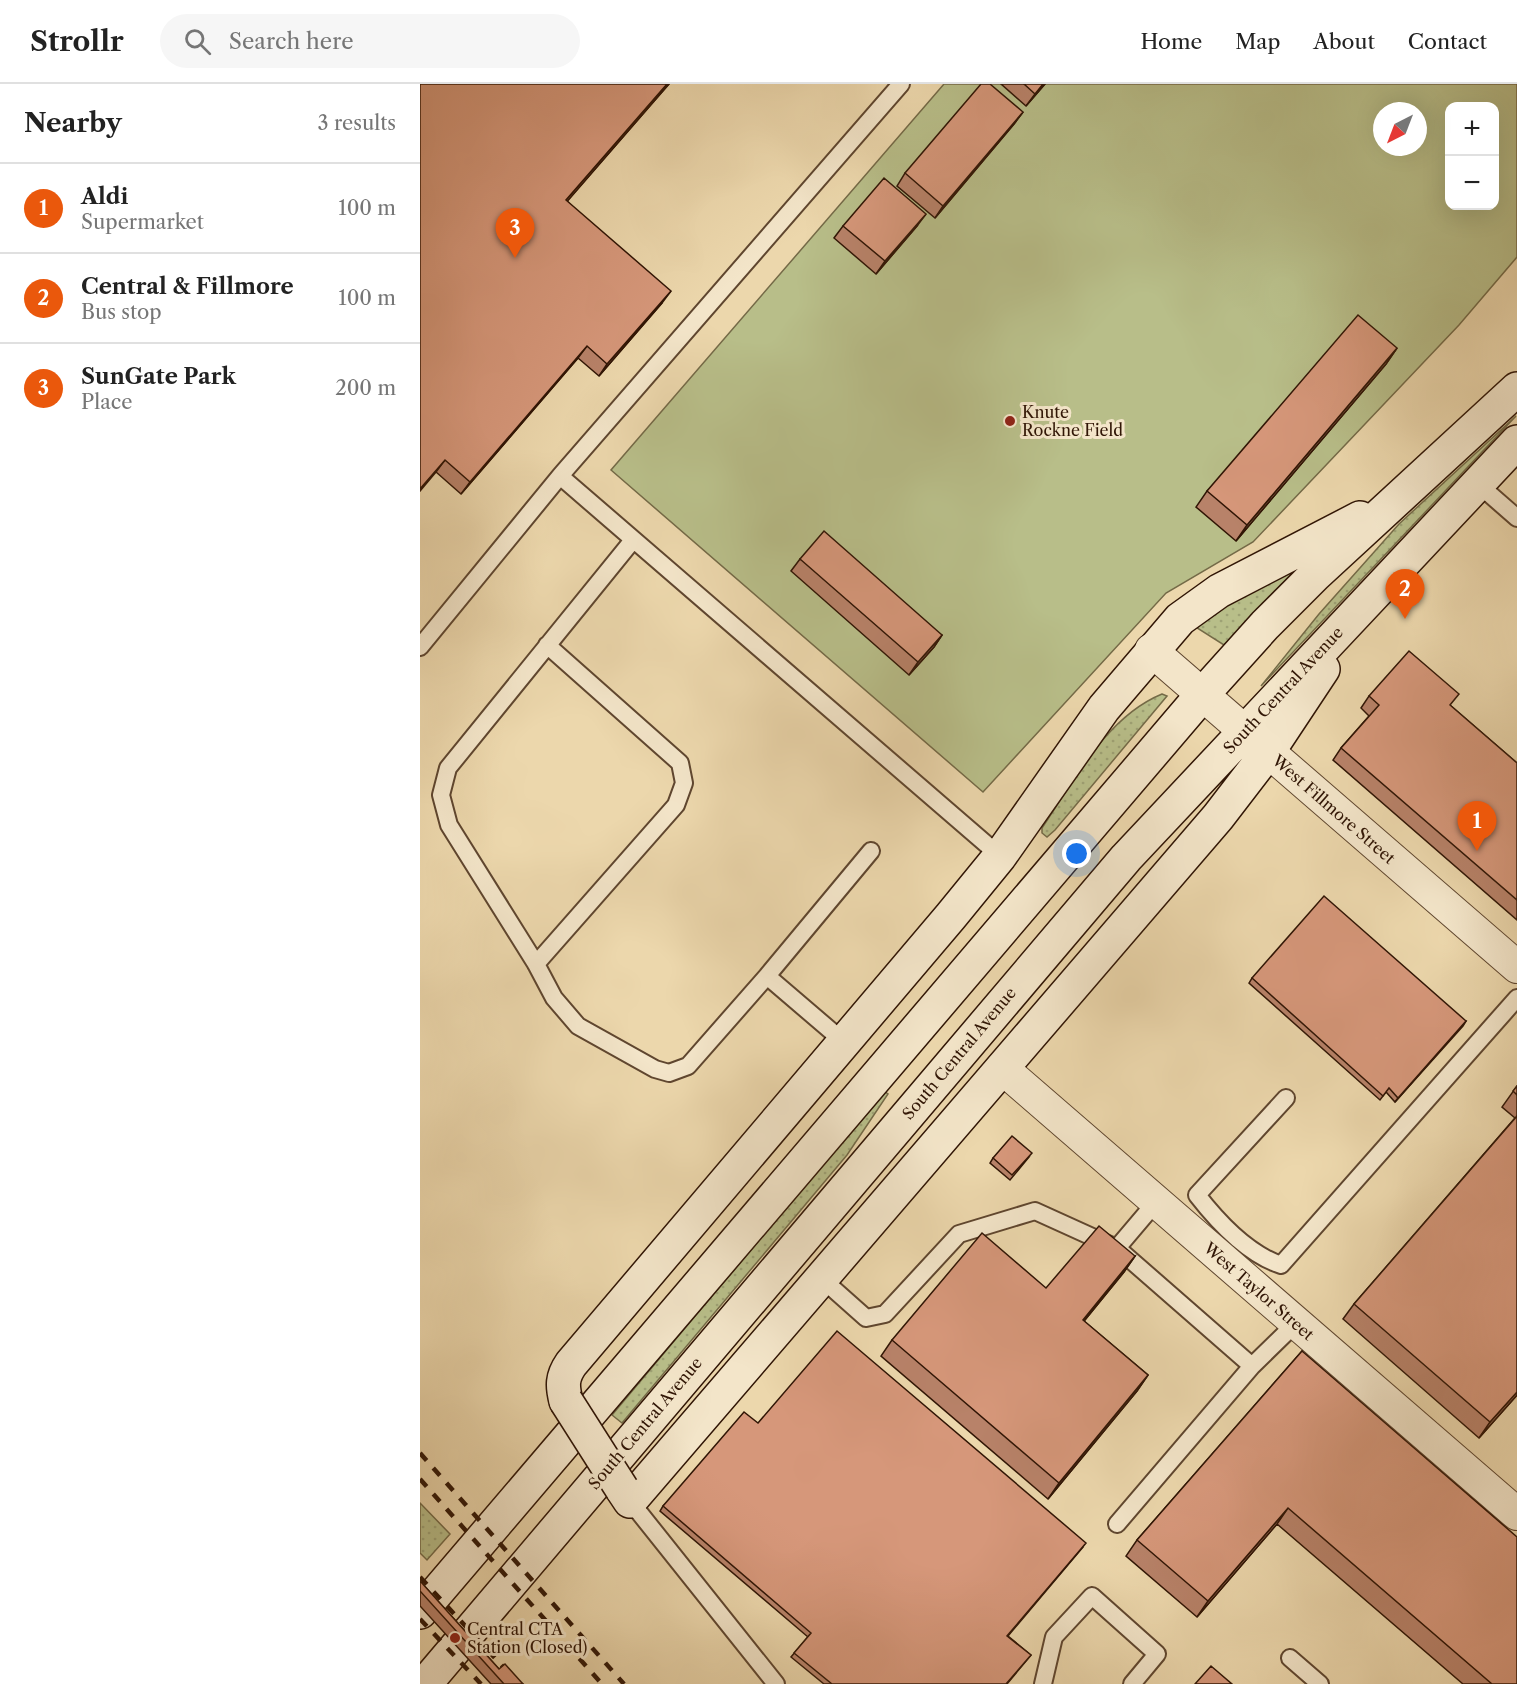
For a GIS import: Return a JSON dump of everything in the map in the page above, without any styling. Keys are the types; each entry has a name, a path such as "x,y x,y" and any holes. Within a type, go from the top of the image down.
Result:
{"main road":[{"path":"420,1612 1202,695 1265,625 1517,388"},
{"name":"South Central Avenue","path":"424,1684 1074,917 1244,730 1517,442"},
{"path":"1374,593 1268,752 1196,842 821,1278 626,1495 566,1401 563,1388 564,1374 571,1364 1000,856 1104,708 1151,650 1180,619 1219,591 1394,502"},
{"path":"1019,830 1058,863"}],"street":[{"name":"West Fillmore Street","path":"1151,650 1517,967"},
{"name":"West Taylor Street","path":"1002,1068 1517,1514"}],"lane":[{"path":"420,647 560,476 901,84"},
{"path":"560,476 1000,856"},
{"path":"1476,483 1517,518"},
{"path":"633,540 447,768 441,795 448,825 536,964 554,998 578,1026 655,1069 669,1073 688,1066 767,976 871,850"},
{"path":"536,964 676,805 684,783 680,763 547,645"},
{"path":"767,976 844,1042"},
{"path":"1286,1098 1197,1195 1216,1219 1267,1260 1281,1265 1517,998"},
{"path":"1117,1248 1156,1202"},
{"path":"821,1278 866,1318 885,1314 959,1234 1035,1211 1117,1248 1252,1366"},
{"path":"1117,1524 1252,1366 1296,1323"},
{"path":"626,1495 776,1684"},
{"path":"1043,1684 1054,1637 1092,1596 1157,1654 1132,1684"},
{"path":"1290,1658 1320,1684"}],"green space":[{"name":"Knute Rockne Field","path":"944,84 1517,84 1517,257 1459,325 1253,542 1166,593 983,792 611,470"},
{"path":"1516,416 1261,686 1319,614 1399,524"},
{"path":"1300,565 1224,645 1194,626 1221,606"},
{"path":"1162,694 1167,696 1055,830 1047,837 1042,833 1042,828 1079,771 1108,734 1142,704"},
{"path":"884,1091 888,1094 847,1155 622,1423 612,1415"},
{"path":"420,1503 450,1534 427,1560 420,1553"}],"building":[{"path":"420,84 667,84 566,200 671,291 607,364 587,346 470,482 445,460 420,489"},
{"path":"981,84 990,84 1023,112 943,206 905,173"},
{"path":"1024,84 1043,84 1035,94"},
{"path":"884,178 926,214 885,261 843,226"},
{"path":"1358,315 1397,348 1247,525 1207,491"},
{"path":"824,531 942,635 918,662 800,559"},
{"path":"1409,651 1459,694 1450,705 1517,763 1517,900 1341,748 1379,705 1369,696"},
{"path":"1324,896 1466,1021 1398,1098 1389,1088 1383,1096 1252,978"},
{"path":"1517,1116 1517,1392 1490,1422 1354,1304"},
{"path":"1012,1136 1032,1153 1012,1175 993,1158"},
{"path":"1099,1226 1135,1256 1083,1320 1148,1375 1059,1483 892,1340 982,1233 1046,1288"},
{"path":"837,1331 1086,1543 1007,1636 1031,1655 1006,1684 832,1684 794,1653 811,1633 663,1506 744,1412 758,1423"},
{"path":"1302,1351 1517,1537 1517,1684 1492,1684 1288,1508 1208,1601 1137,1540"},
{"path":"420,1581 499,1669 505,1664 523,1684 504,1684 420,1591"},
{"path":"1211,1666 1232,1684 1195,1684"}],"railway":[{"path":"420,1453 624,1684"},
{"path":"420,1479 602,1684"},
{"path":"420,1577 519,1684"},
{"path":"420,1619 481,1684"}],"place":[{"name":"SunGate Park","path":"515,258"},
{"name":"Knute Rockne Field","path":"1010,421"},
{"name":"Central & Fillmore","path":"1405,619"},
{"name":"Aldi","path":"1477,851"},
{"name":"Central CTA Station (Closed)","path":"455,1638"}]}
